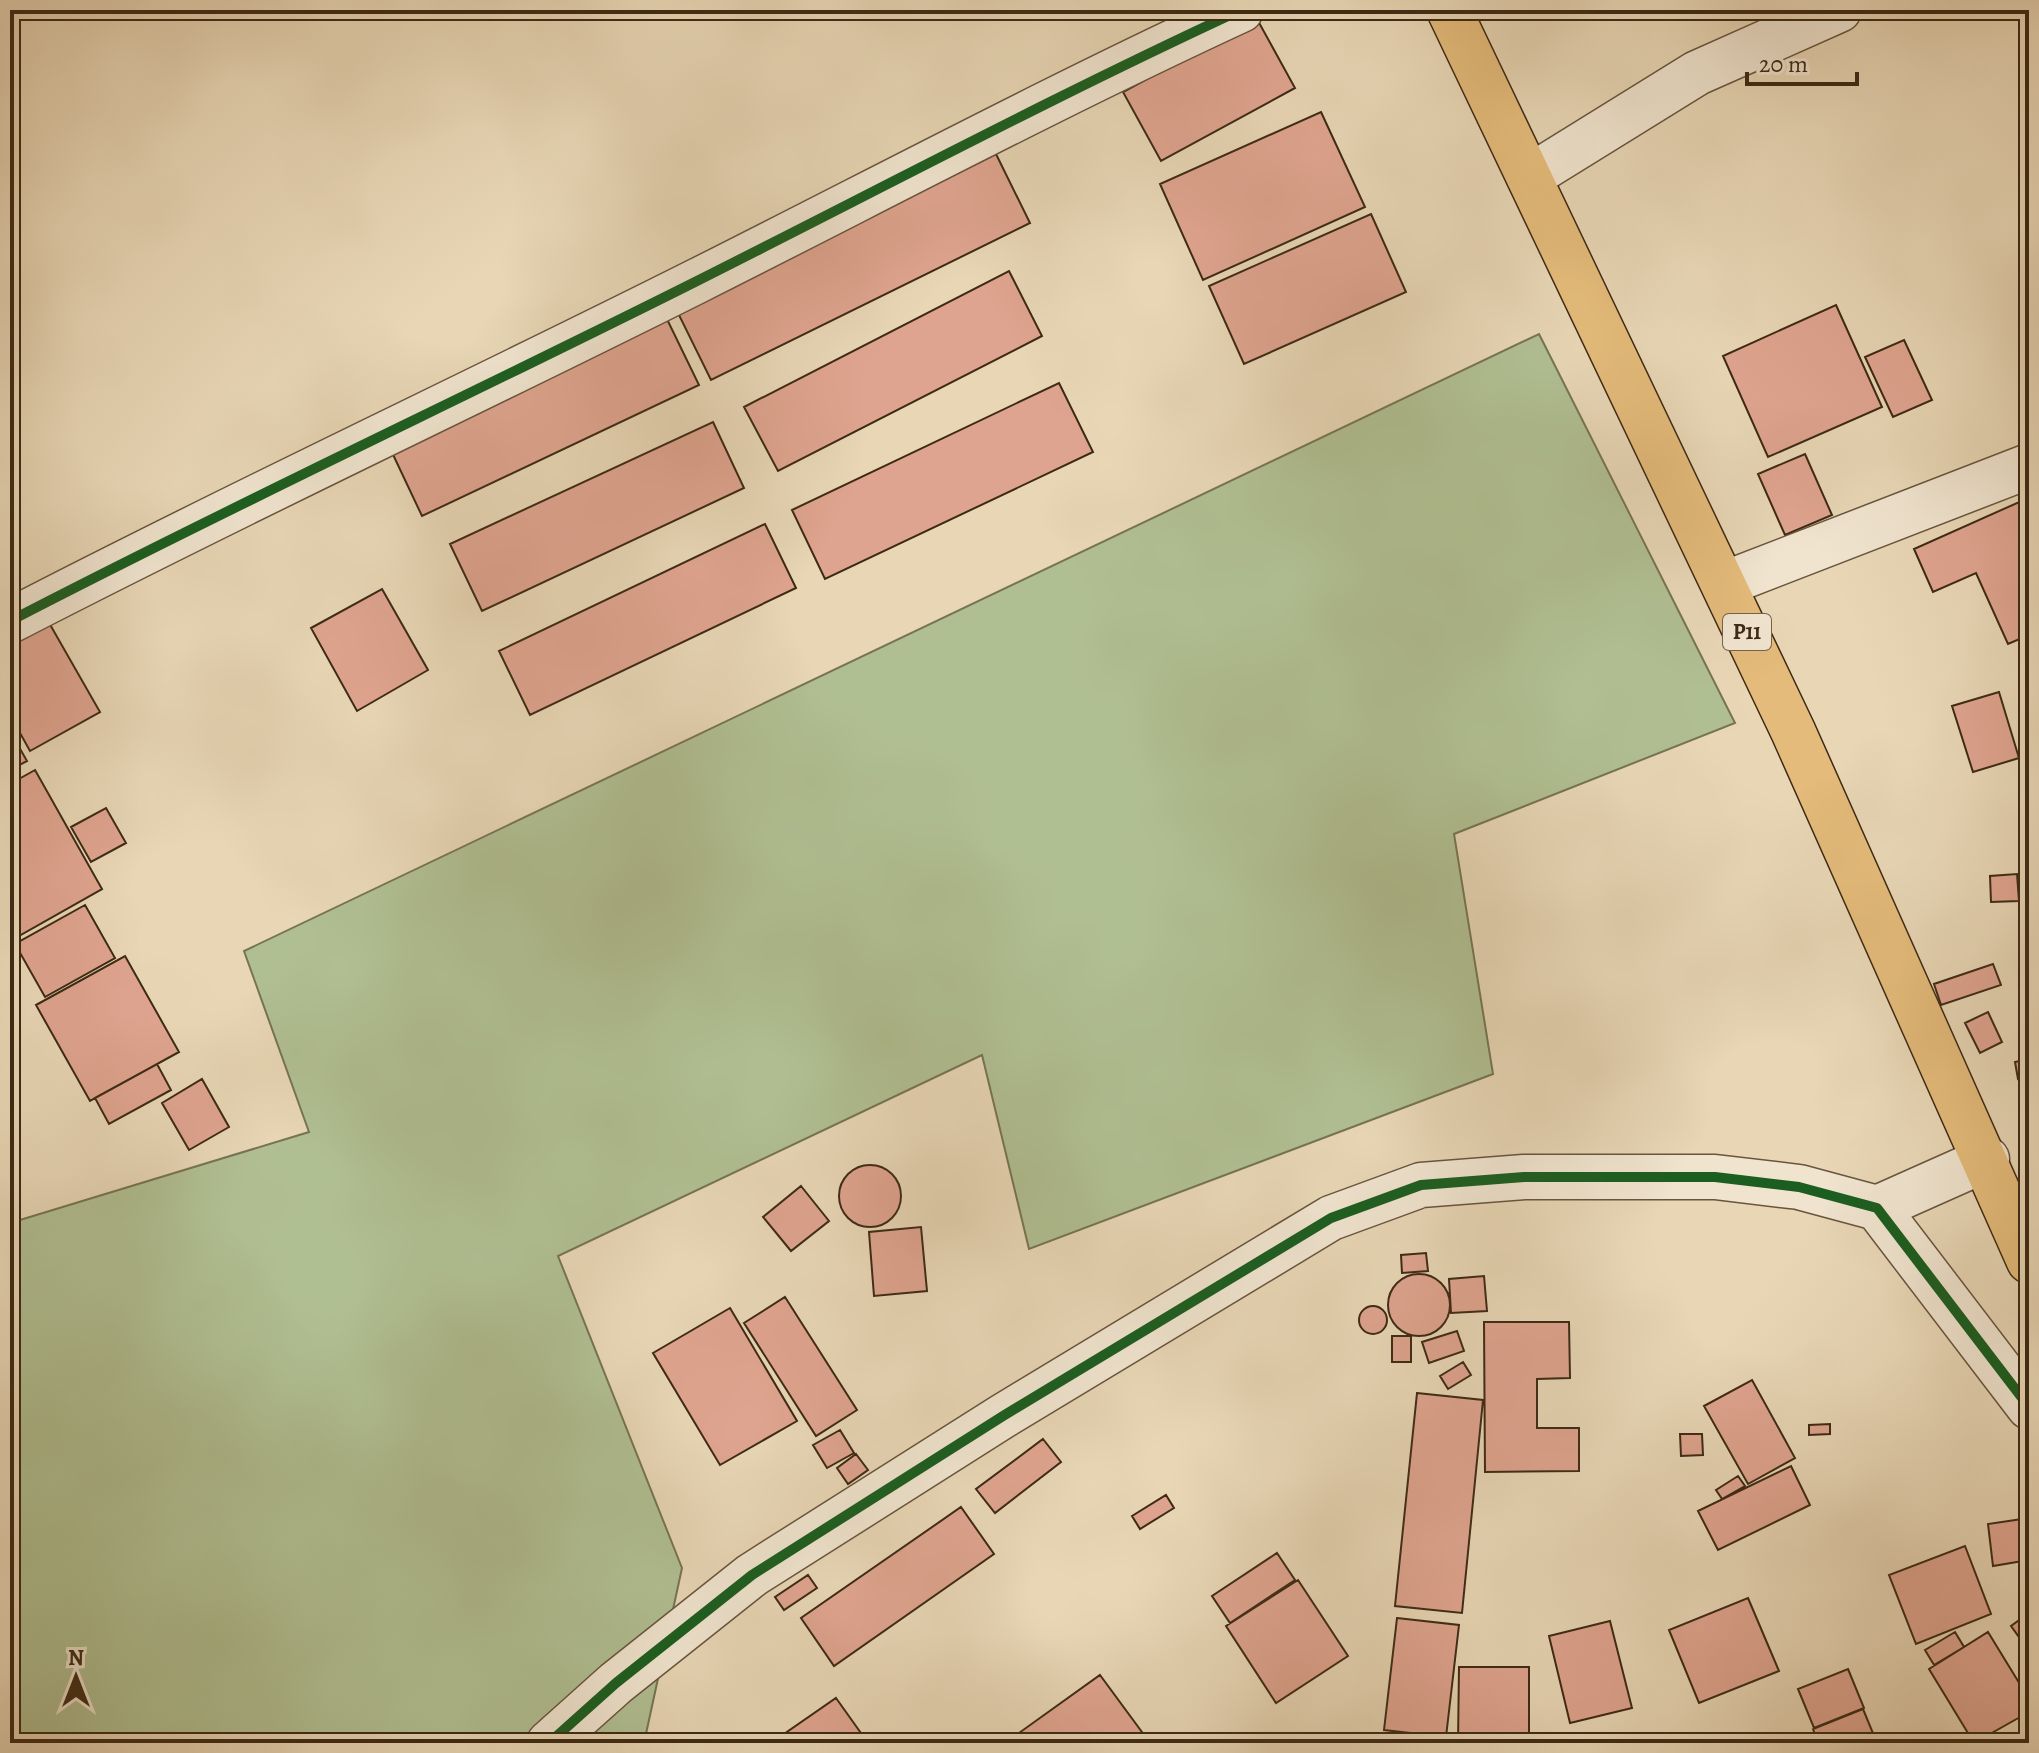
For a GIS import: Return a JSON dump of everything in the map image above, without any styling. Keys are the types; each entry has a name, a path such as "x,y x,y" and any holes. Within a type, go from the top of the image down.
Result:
{"main road":[{"name":"P11","path":"1449,10 1724,584 1987,1159 2029,1261"}],"street":[{"path":"10,621 221,511 694,282 1099,76 1241,10"},
{"path":"1529,177 1697,73 1839,10"},
{"path":"1724,584 2029,466"},
{"path":"1877,1208 1987,1159"},
{"path":"549,1743 616,1683 752,1575 1003,1416 1331,1218 1421,1185 1524,1177 1715,1177 1799,1187 1877,1208 2029,1407"}],"green space":[{"path":"1539,334 1735,723 1454,834 1493,1074 1029,1249 982,1055 558,1256 682,1568 644,1743 10,1743 10,1223 309,1132 244,951"}],"building":[{"path":"1257,19 1295,88 1161,161 1123,92"},
{"path":"1321,112 1365,207 1203,280 1160,184"},
{"path":"996,154 1030,223 711,380 677,311"},
{"path":"1371,214 1406,292 1244,364 1209,286"},
{"path":"1009,271 1042,336 778,471 744,407"},
{"path":"1836,305 1882,407 1768,457 1723,356"},
{"path":"664,313 699,385 422,516 388,444"},
{"path":"1904,340 1932,400 1893,417 1865,357"},
{"path":"1059,383 1093,452 825,579 792,510"},
{"path":"713,422 744,488 482,611 450,544"},
{"path":"1805,454 1832,515 1785,535 1758,474"},
{"path":"2026,499 2029,506 2029,635 2008,644 1976,573 1933,592 1914,549"},
{"path":"765,524 796,588 530,715 499,651"},
{"path":"382,589 428,670 357,711 311,628"},
{"path":"44,614 100,712 30,751 10,715 10,633"},
{"path":"1999,692 2019,758 1973,772 1952,706"},
{"path":"10,731 27,761 10,770"},
{"path":"35,770 102,889 10,941 10,784"},
{"path":"106,808 126,843 91,862 71,827"},
{"path":"2017,874 2019,901 1991,902 1990,876"},
{"path":"85,905 115,958 45,997 15,944"},
{"path":"125,956 179,1052 90,1101 36,1005"},
{"path":"1993,964 2001,985 1941,1005 1934,984"},
{"path":"1988,1012 2002,1042 1980,1053 1965,1023"},
{"path":"2029,1059 2029,1077 2018,1079 2015,1062"},
{"path":"157,1064 171,1090 109,1124 95,1098"},
{"path":"202,1079 229,1127 189,1150 162,1103"},
{"path":"870,1165 892,1174 901,1196 892,1218 870,1227 848,1218 839,1196 848,1174"},
{"path":"801,1186 829,1221 791,1251 763,1217"},
{"path":"921,1227 927,1291 874,1296 869,1232"},
{"path":"1426,1253 1428,1271 1402,1273 1401,1255"},
{"path":"1419,1274 1431,1276 1441,1283 1448,1293 1448,1317 1441,1327 1431,1334 1419,1336 1407,1334 1397,1327 1390,1317 1388,1305 1390,1293 1397,1283 1407,1276"},
{"path":"1484,1276 1487,1311 1451,1313 1449,1279"},
{"path":"785,1297 857,1410 816,1436 744,1323"},
{"path":"1373,1306 1383,1310 1387,1320 1383,1330 1373,1334 1363,1330 1359,1320 1363,1310"},
{"path":"730,1308 797,1421 720,1465 653,1353"},
{"path":"1484,1322 1569,1322 1570,1378 1537,1379 1537,1428 1579,1428 1579,1471 1485,1472"},
{"path":"1457,1331 1464,1351 1429,1363 1422,1342"},
{"path":"1392,1336 1411,1336 1411,1362 1392,1362"},
{"path":"1463,1362 1471,1375 1448,1389 1440,1376"},
{"path":"1752,1380 1795,1458 1748,1484 1704,1406"},
{"path":"1417,1393 1483,1400 1462,1613 1395,1606"},
{"path":"1830,1424 1830,1434 1809,1435 1809,1425"},
{"path":"840,1430 854,1453 827,1468 813,1445"},
{"path":"1680,1434 1702,1434 1703,1455 1681,1456"},
{"path":"1043,1439 1061,1462 995,1513 976,1489"},
{"path":"856,1454 868,1470 848,1484 837,1468"},
{"path":"1791,1466 1810,1505 1718,1550 1698,1511"},
{"path":"1738,1476 1745,1486 1722,1499 1716,1490"},
{"path":"1166,1495 1174,1508 1140,1529 1132,1516"},
{"path":"961,1507 994,1554 834,1666 801,1618"},
{"path":"2029,1518 2029,1560 1993,1566 1988,1524"},
{"path":"1965,1546 1991,1614 1916,1644 1889,1575"},
{"path":"1277,1553 1295,1580 1230,1623 1212,1596"},
{"path":"808,1575 817,1588 784,1610 775,1597"},
{"path":"1298,1580 1348,1656 1276,1703 1226,1626"},
{"path":"1748,1598 1779,1671 1699,1703 1669,1630"},
{"path":"2029,1613 2029,1630 2019,1637 2011,1626"},
{"path":"1397,1618 1459,1625 1446,1737 1384,1730"},
{"path":"1610,1621 1632,1708 1570,1723 1549,1636"},
{"path":"1955,1632 1964,1647 1934,1665 1925,1650"},
{"path":"1988,1632 2029,1699 2029,1712 1974,1743 1929,1669"},
{"path":"1459,1667 1529,1667 1529,1743 1458,1743"},
{"path":"1848,1669 1864,1708 1814,1728 1798,1689"},
{"path":"1100,1675 1150,1743 1005,1743"},
{"path":"836,1698 868,1743 771,1743"},
{"path":"1863,1709 1877,1743 1818,1743 1813,1729"}],"cycle path":[{"path":"10,621 697,281 1036,109 1241,10"},
{"path":"549,1743 616,1683 752,1575 1003,1416 1331,1218 1421,1185 1524,1177 1715,1177 1799,1187 1877,1208 2029,1407"}]}
